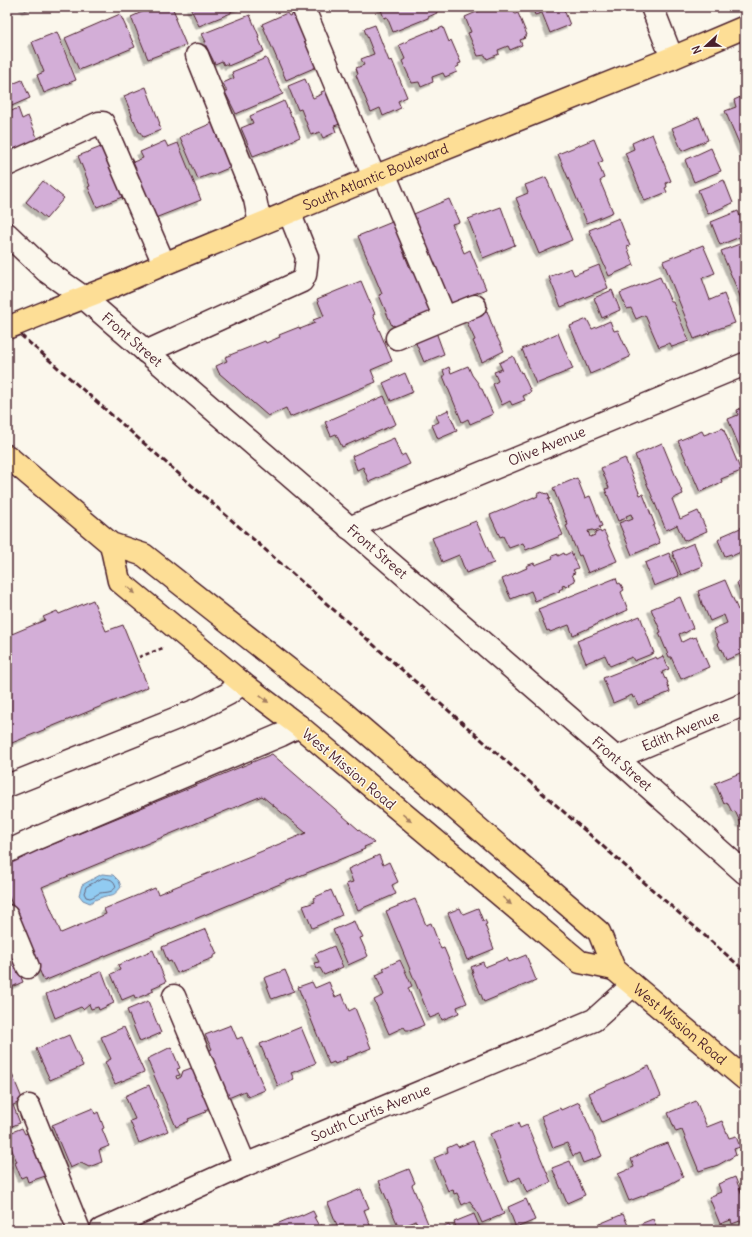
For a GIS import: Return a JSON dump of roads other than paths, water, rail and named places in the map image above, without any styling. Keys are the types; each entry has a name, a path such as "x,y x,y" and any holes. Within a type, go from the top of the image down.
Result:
{"main road":[{"name":"South Atlantic Boulevard","path":"7,328 111,287 288,212 672,58 745,27"},
{"name":"West Mission Road","path":"10,462 111,544 144,555 344,713 599,932 614,969 745,1079"},
{"name":"West Mission Road","path":"111,544 119,581 242,683 299,726 580,962 614,969"}],"street":[{"path":"303,7 445,318"},
{"path":"652,7 672,58"},
{"path":"197,54 254,199 260,224"},
{"path":"7,165 98,123 103,123 164,264"},
{"path":"146,352 302,282 305,275 307,257 288,212"},
{"name":"Front Street","path":"7,234 46,271 83,297 616,758 745,872"},
{"path":"397,338 475,306"},
{"name":"Olive Avenue","path":"349,528 745,364"},
{"path":"7,786 197,710 228,694 242,683"},
{"name":"Edith Avenue","path":"616,758 745,704"},
{"path":"7,852 36,838 264,743 299,726"},
{"path":"7,916 28,967"},
{"name":"South Curtis Avenue","path":"101,1230 245,1165 594,1020 632,985"},
{"path":"174,996 245,1165"},
{"path":"29,1106 79,1230"}],"water":[{"path":"102,874 113,875 119,881 121,887 113,894 90,903 83,900 79,895 82,885"}],"railway":[{"path":"7,323 745,971"}]}
